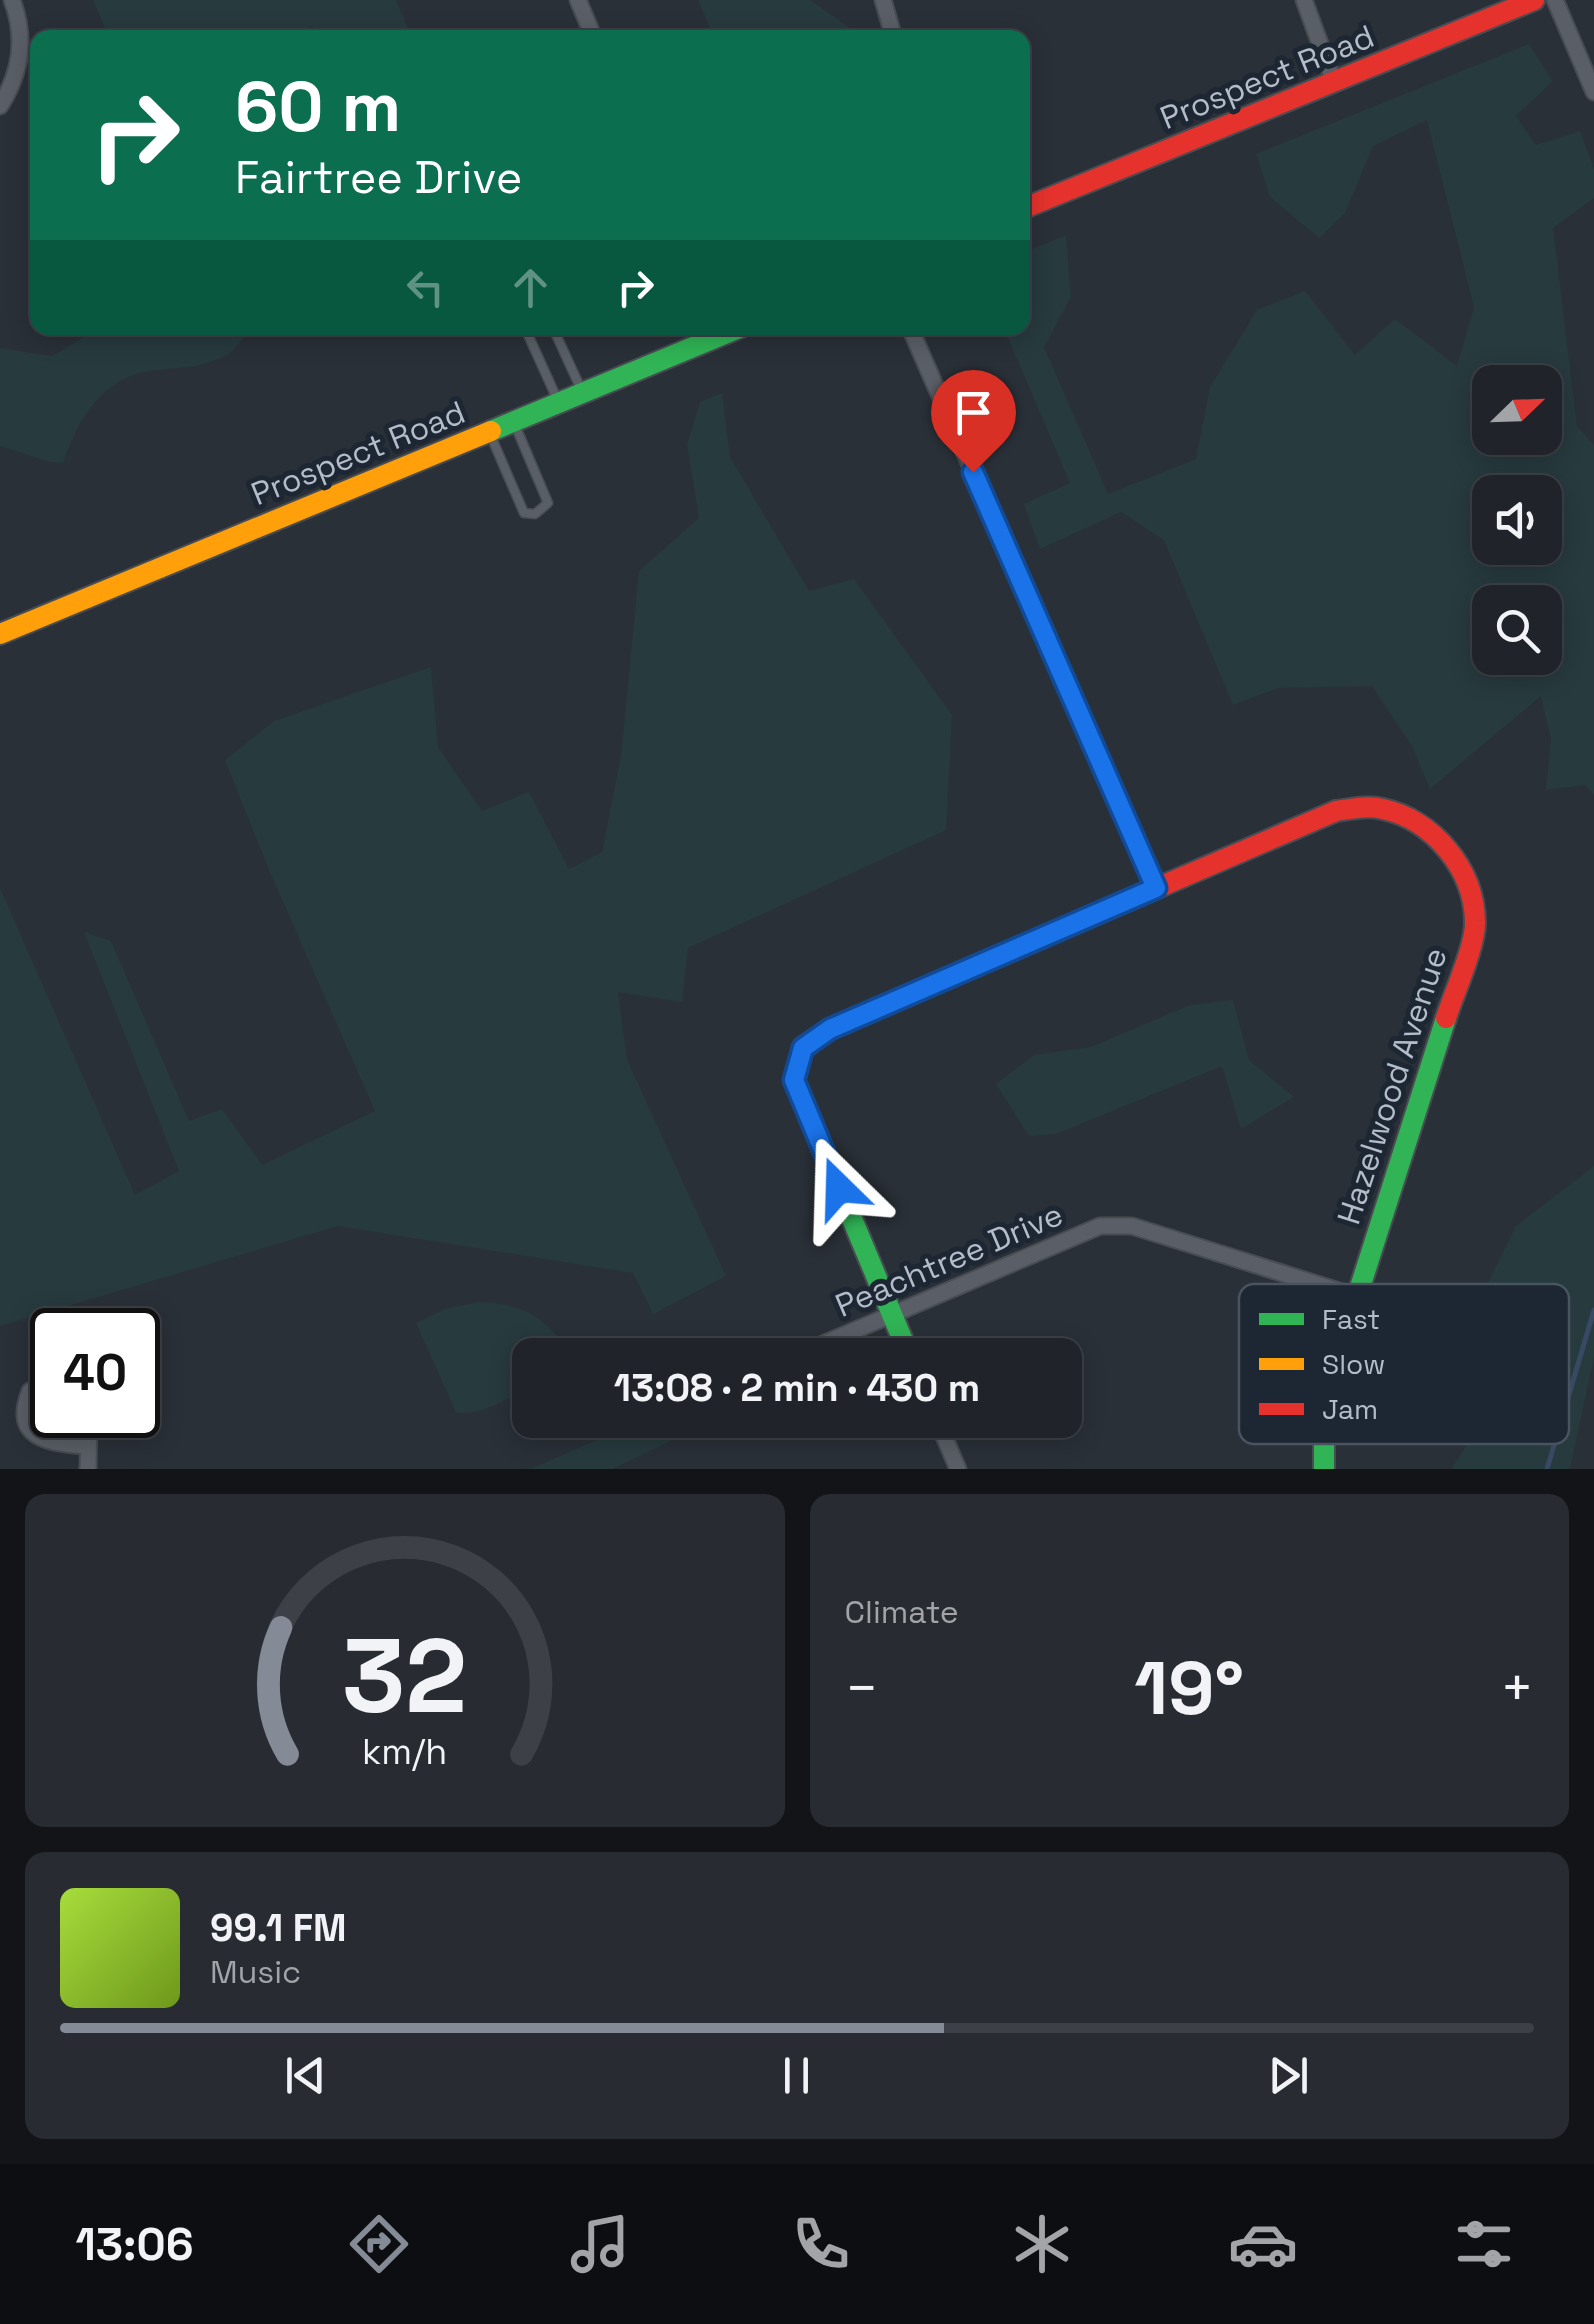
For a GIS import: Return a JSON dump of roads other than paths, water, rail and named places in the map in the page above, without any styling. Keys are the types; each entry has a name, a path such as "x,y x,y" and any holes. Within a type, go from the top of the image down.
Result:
{"street":[{"path":"0,106 20,58 20,32 12,0"},
{"path":"578,0 591,30"},
{"path":"883,0 892,30"},
{"path":"1304,0 1334,82"},
{"name":"Prospect Road","path":"1030,206 1534,0"},
{"path":"1555,0 1594,92"},
{"name":"Prospect Road","path":"0,634 582,393 704,335"},
{"path":"901,1338 794,1080 803,1048 830,1029 1156,888 913,335"},
{"name":"Hazelwood Avenue","path":"1156,888 1336,812 1382,808 1433,831 1458,858 1471,891 1476,924 1359,1284"},
{"name":"Peachtree Drive","path":"837,1338 1100,1226 1132,1226 1317,1284"},
{"path":"30,1391 24,1407 30,1429"},
{"path":"38,1438 52,1444 86,1446"},
{"path":"87,1438 88,1469"},
{"path":"945,1438 958,1469"}],"lane":[{"path":"527,335 559,402"},
{"path":"555,335 582,393"},
{"path":"489,432 524,513 528,516 541,512 548,503 513,422"}],"waterway":[{"path":"1569,1395 1594,1310"},
{"path":"1547,1469 1554,1444"}]}
